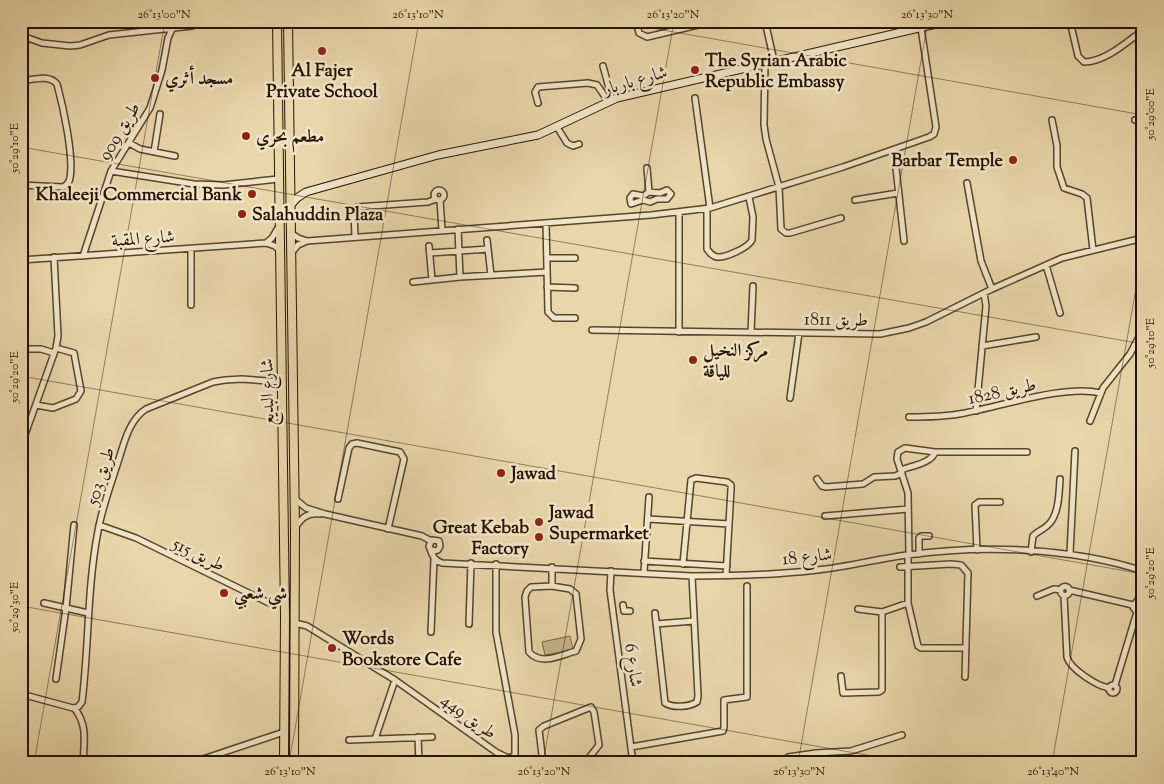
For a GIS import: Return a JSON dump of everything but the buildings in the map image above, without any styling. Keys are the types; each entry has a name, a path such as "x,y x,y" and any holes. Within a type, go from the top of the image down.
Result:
{"main road":[{"name":"شارع البديع","path":"277,21 278,228 282,382 284,763"},
{"name":"شارع البديع","path":"289,22 289,185 295,499 294,763"},
{"path":"280,291 292,291"}],"street":[{"name":"طريق 909","path":"83,256 111,171 150,108 157,90 168,38 178,21"},
{"path":"21,34 50,44 70,46 80,45 109,35 198,25 207,21"},
{"path":"636,21 639,33 647,37 714,21"},
{"name":"شارع باربار","path":"290,206 306,192 438,155 538,135 610,100 917,26 950,21"},
{"path":"1070,21 1078,56 1084,62 1117,50 1142,31 1135,21"},
{"path":"765,23 774,61"},
{"path":"291,253 298,245 307,241 355,236 546,224 709,208 894,150 931,136 936,130 917,26"},
{"path":"21,49 28,38"},
{"path":"765,63 765,132 779,187 781,226 786,233 792,233 841,218"},
{"path":"603,66 610,100"},
{"path":"21,81 48,78 57,84 70,167 70,180 63,187 21,185"},
{"path":"538,104 536,90 538,87 588,83 597,85 610,100"},
{"path":"696,98 709,208 707,249 714,256 721,256 745,248 752,240 753,217 749,197"},
{"path":"154,152 160,114"},
{"path":"1052,120 1057,146 1057,167 1064,188 1082,194 1088,201 1093,250"},
{"path":"1135,120 1143,120"},
{"path":"557,127 567,143 573,146 579,144"},
{"path":"129,143 140,149 174,156"},
{"path":"894,150 904,241"},
{"path":"647,168 649,192"},
{"path":"111,171 194,184 223,185 278,179"},
{"path":"967,183 981,261 992,289"},
{"path":"289,185 297,190 306,192"},
{"path":"649,192 658,196 650,202"},
{"path":"631,204 649,192"},
{"path":"855,200 898,193"},
{"path":"632,210 630,198 633,194 650,202"},
{"path":"355,236 354,213 357,207 438,200 442,230"},
{"path":"650,202 651,215"},
{"path":"679,212 679,332"},
{"path":"546,224 547,310 550,316 575,318"},
{"path":"266,243 272,238 278,228"},
{"path":"458,229 460,277"},
{"path":"290,233 307,241"},
{"name":"طريق 1811","path":"592,330 880,334 909,328 926,322 1046,264 1143,238"},
{"path":"488,240 490,275"},
{"path":"266,243 272,244 279,250"},
{"name":"شارع المقبة","path":"21,260 266,243"},
{"path":"429,246 432,280"},
{"path":"191,249 191,305"},
{"path":"430,253 488,249"},
{"path":"21,446 55,350 58,336 54,257"},
{"path":"547,258 575,258"},
{"path":"1046,264 1060,314"},
{"path":"413,282 547,272"},
{"path":"751,332 752,286"},
{"path":"547,287 575,288"},
{"path":"976,411 986,306 984,293"},
{"path":"1090,421 1100,393 1130,354 1143,329"},
{"path":"790,398 799,333"},
{"path":"982,346 1036,337"},
{"path":"21,367 24,349 74,353 81,391 76,398 53,408 36,405"},
{"name":"طريق 503","path":"74,708 80,705 82,699 88,613 99,525 122,448 133,420 146,409 213,382 234,378 282,382"},
{"name":"طريق 1828","path":"909,418 942,417 1059,394 1086,391 1100,393"},
{"path":"338,499 349,448 352,444 356,443 400,452 404,459 388,528"},
{"path":"966,648 921,648 918,646 908,603 908,493 897,457 900,450 905,448 935,452 1027,452"},
{"path":"1070,554 1075,451"},
{"path":"817,479 822,486 826,487 863,484 874,477 896,476 932,458 935,452"},
{"path":"683,564 690,482 696,478 727,482 730,485 726,576"},
{"path":"1031,552 1033,536 1046,527 1054,515 1059,495 1060,479"},
{"path":"644,572 649,497"},
{"path":"295,499 302,506 325,514 425,537 433,551 438,550"},
{"path":"977,550 975,505 979,502 1000,502"},
{"path":"825,516 908,509"},
{"path":"295,528 302,518 308,514 325,514"},
{"path":"648,519 729,524"},
{"path":"56,679 66,608 74,525"},
{"name":"طريق 515","path":"99,525 136,538 266,602 277,602 284,597"},
{"path":"919,554 919,538 921,536 928,536"},
{"path":"430,545 434,540 439,541 440,546 438,550 446,563"},
{"path":"430,545 434,558 431,632"},
{"name":"شارع 18","path":"434,558 446,563 496,564 692,576 726,576 817,570 909,555 977,550 1070,554 1104,559 1143,571"},
{"path":"644,561 727,566"},
{"path":"469,624 471,563"},
{"name":"طريق 449","path":"295,622 307,626 395,680 496,752 512,758 515,754 514,735 496,632 496,564"},
{"path":"900,567 952,564 961,565 968,573 965,677"},
{"path":"552,567 552,586"},
{"name":"شارع 6","path":"610,571 613,613 633,763"},
{"path":"655,613 664,703 670,706 693,704 697,702 698,696 692,576"},
{"path":"1061,590 1061,594 1064,596 1067,657 1069,663 1101,686 1109,688 1111,685 1115,685 1137,612 1134,610 1140,604 1143,580"},
{"path":"552,586 570,589 576,594 581,639 576,651 541,660 533,658 529,652 525,597 531,587 552,586"},
{"path":"631,747 723,731 724,700 748,697 747,586"},
{"path":"1037,596 1054,589 1061,590 1064,587 1070,590 1140,604"},
{"path":"1064,596 1070,590"},
{"path":"858,609 882,612 908,603"},
{"path":"44,604 88,613"},
{"path":"613,613 626,609"},
{"path":"841,676 843,693 879,692 882,690 882,612"},
{"path":"656,624 694,621"},
{"path":"375,739 395,680"},
{"path":"21,694 74,708 81,718 83,726 83,763"},
{"path":"543,763 539,730 544,726 591,707 594,712 599,745 585,763"},
{"path":"191,763 284,732"},
{"path":"785,763 788,757 816,752 851,751 902,735"},
{"path":"418,737 419,763"},
{"path":"349,740 432,737"}],"shaded area":[{"path":"570,636 573,650 545,655 542,642"}],"place":[{"name":"Al Fajer Private School","path":"322,51"},
{"name":"The Syrian Arabic Republic Embassy","path":"695,70"},
{"name":"مسجد أثري","path":"155,78"},
{"name":"مطعم بحري","path":"246,136"},
{"name":"Barbar Temple","path":"1013,160"},
{"name":"Khaleeji Commercial Bank","path":"252,194"},
{"name":"Salahuddin Plaza","path":"242,214"},
{"name":"مركز النخيل للياقة","path":"693,360"},
{"name":"Jawad","path":"501,473"},
{"name":"Jawad Supermarket","path":"539,522"},
{"name":"Great Kebab Factory","path":"539,537"},
{"name":"شي شعبي","path":"224,593"},
{"name":"Words Bookstore Cafe","path":"332,648"}]}
